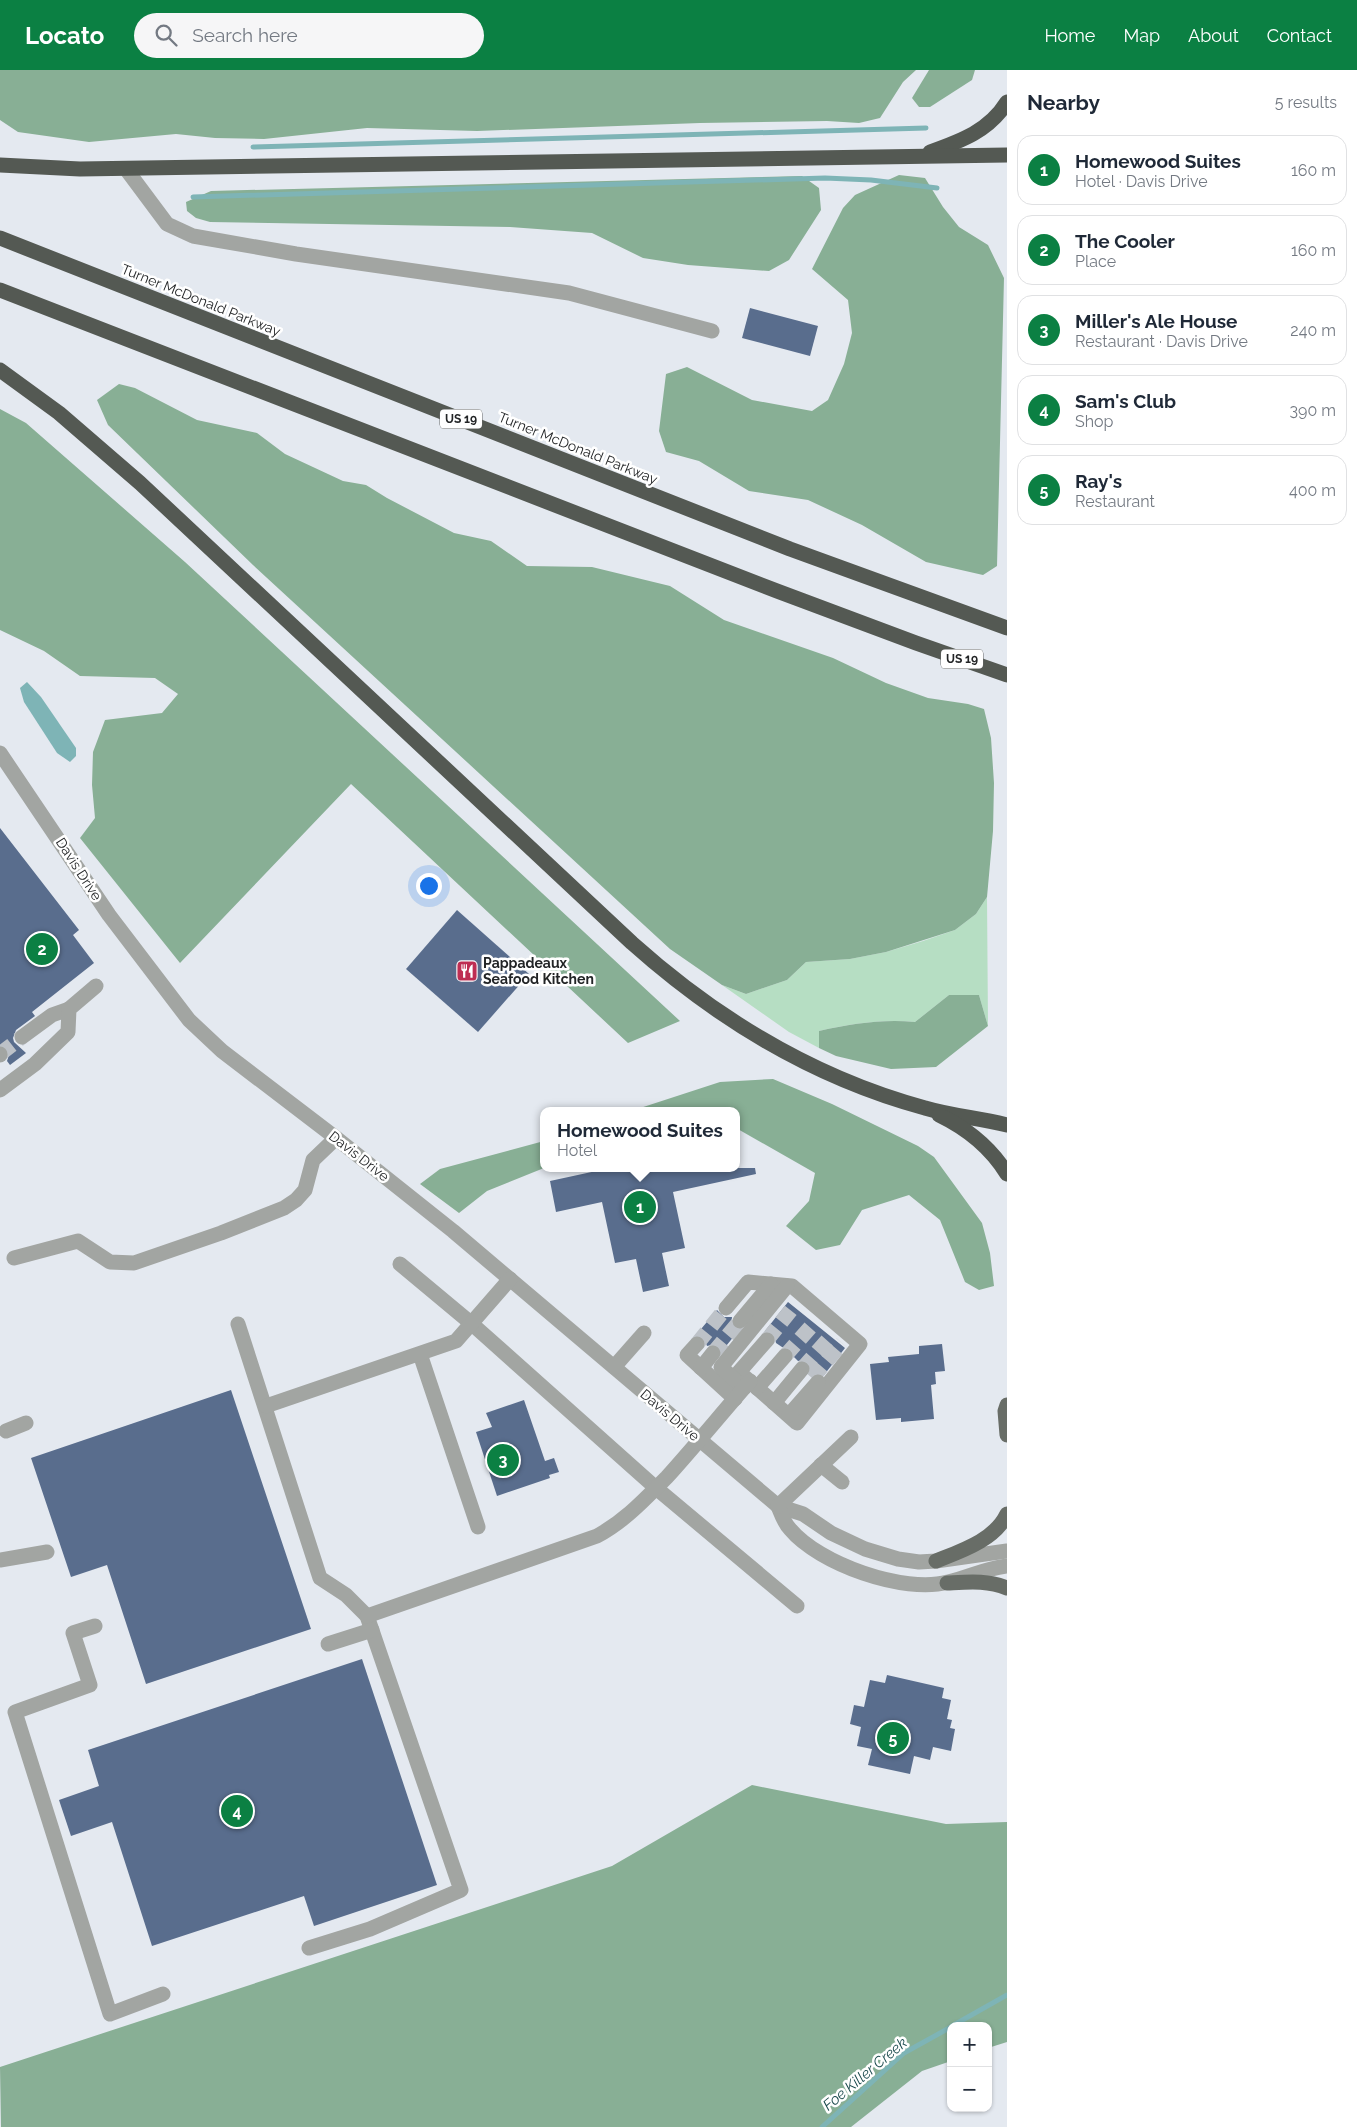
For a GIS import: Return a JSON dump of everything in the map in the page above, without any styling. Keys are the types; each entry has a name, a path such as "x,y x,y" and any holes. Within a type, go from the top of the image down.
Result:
{"highway":[{"path":"920,156 957,142 981,130 1001,112 1007,102"},
{"path":"0,165 80,169 1007,155"},
{"name":"Turner McDonald Parkway","path":"0,238 772,542 1007,628"},
{"name":"US 19","path":"0,290 916,643 1007,675"},
{"path":"0,370 59,413 140,482 670,977 714,1010 778,1049 854,1084 926,1109 1007,1125"},
{"path":"926,1109 974,1137 996,1159 1007,1174"}],"main road":[{"path":"1007,1405 1005,1412 1007,1435"},
{"path":"936,1561 970,1547 988,1536 1007,1514"},
{"path":"947,1583 977,1581 1007,1588"}],"street":[{"path":"126,168 168,224 193,236 296,254 569,293 712,331"},
{"name":"Davis Drive","path":"0,753 109,915 189,1020 222,1051 453,1231 778,1506 803,1514 831,1533 865,1549 898,1559 919,1562 936,1561 1007,1551"},
{"path":"22,1037 52,1015 69,1008 96,986"},
{"path":"0,1090 34,1064 68,1032 69,1008"},
{"path":"14,1258 78,1241 110,1262 134,1263 221,1234 284,1208 296,1200 305,1190 313,1160 336,1138"},
{"path":"400,1264 472,1324 656,1488 797,1606"},
{"path":"266,1406 456,1341 510,1279"},
{"path":"726,1308 748,1282 792,1286 802,1303 844,1337 860,1344 786,1413"},
{"path":"740,1321 771,1284"},
{"path":"701,1368 717,1360 787,1286"},
{"path":"238,1324 320,1578 346,1595 369,1623 461,1890 370,1929 309,1948"},
{"path":"614,1367 644,1333"},
{"path":"328,1644 369,1623 597,1536 615,1527 637,1508 700,1440 745,1384 770,1342"},
{"path":"697,1344 687,1355 701,1368 745,1384"},
{"path":"420,1354 478,1527"},
{"path":"745,1384 785,1356"},
{"path":"717,1360 745,1384 786,1413"},
{"path":"786,1413 811,1376"},
{"path":"6,1431 26,1424"},
{"path":"778,1506 851,1437"},
{"path":"821,1465 842,1482"},
{"name":"Davis Drive","path":"778,1506 789,1529 824,1556 860,1572 894,1582 947,1583 983,1570 1007,1566"},
{"path":"860,1572 865,1549"},
{"path":"0,1560 47,1552"},
{"path":"95,1626 74,1634 90,1685 15,1712 110,2014 163,1994"}],"green space":[{"path":"0,70 916,70 903,82 880,118 859,123 827,121 700,123 477,131 367,128 264,139 215,138 176,134 89,142 18,132 0,120"},
{"path":"929,70 975,70 972,80 930,107 919,107 912,98"},
{"path":"899,175 925,178 943,207 959,227 988,245 1004,278 997,566 983,575 926,562 862,525 808,500 749,491 699,461 666,452 659,431 666,374 687,367 752,400 812,411 828,400 844,364 852,333 848,300 812,269 843,208 855,195"},
{"path":"802,176 819,188 821,210 789,260 769,271 688,265 643,258 592,233 510,227 210,222 196,218 187,211 186,202 211,191"},
{"path":"119,384 135,388 197,420 257,433 285,454 343,481 366,485 454,533 491,541 527,566 592,567 670,586 724,620 833,658 886,683 928,698 968,704 984,709 991,738 994,783 993,831 987,897 976,914 955,930 886,952 850,959 806,962 787,980 746,994 722,985 670,949 253,565 108,425 97,400"},
{"path":"0,409 26,423 185,562 680,1021 628,1043 351,784 180,963 80,838 95,818 92,785 93,752 105,720 162,713 178,694 155,678 80,676 44,651 0,630"},
{"path":"987,897 988,1026 979,995 949,995 915,1022 867,1023 819,1031 819,1048 789,1032 722,985 746,994 787,980 806,962 850,959 886,952 923,941 955,930 976,914"},
{"path":"949,995 979,995 988,1026 936,1067 891,1069 836,1056 819,1048 819,1031 867,1023 890,1021 915,1022"},
{"path":"773,1079 832,1104 918,1146 934,1157 982,1223 990,1253 994,1286 979,1290 965,1282 940,1220 909,1195 862,1210 840,1245 816,1250 786,1226 809,1201 815,1173 740,1130 740,1107 643,1107 720,1082"},
{"path":"540,1142 540,1170 487,1191 459,1213 420,1184 440,1169"},
{"path":"752,1785 946,1824 1007,1822 1007,2042 992,2047 992,2022 947,2022 947,2062 922,2071 851,2127 1,2127 0,2067 612,1866"}],"water":[{"path":"27,682 41,697 76,748 76,756 70,762 57,753 24,702 20,688"}],"building":[{"path":"750,308 818,326 810,356 742,338"},
{"path":"0,828 79,930 73,935 94,963 32,1012 35,1016 16,1030 13,1038 14,1042 26,1053 10,1065 7,1061 8,1050 0,1045"},
{"name":"Pappadeaux Seafood Kitchen","path":"457,910 529,974 478,1032 406,969"},
{"path":"740,1168 755,1168 756,1174 673,1192 685,1248 662,1253 669,1286 643,1292 636,1259 615,1263 602,1202 556,1212 550,1181 592,1172 740,1172"},
{"path":"788,1302 845,1348 824,1375 814,1374 808,1362 798,1361 794,1357 792,1349 782,1347 776,1343 774,1333 765,1331"},
{"path":"717,1310 724,1317 732,1317 731,1325 739,1330 722,1351 715,1344 707,1346 704,1337 696,1335"},
{"path":"942,1344 945,1371 935,1372 936,1384 931,1385 934,1419 901,1422 901,1418 876,1420 870,1364 889,1362 888,1357 919,1354 919,1346"},
{"path":"231,1390 311,1629 146,1684 107,1565 71,1577 31,1458"},
{"path":"524,1400 545,1461 554,1458 559,1472 549,1475 550,1478 497,1496 476,1432 492,1427 486,1413"},
{"path":"362,1659 437,1885 314,1926 304,1896 152,1946 112,1822 71,1836 59,1800 99,1786 88,1750"},
{"path":"887,1675 944,1688 942,1698 951,1700 947,1719 952,1720 950,1728 955,1729 951,1751 933,1747 930,1760 914,1756 910,1774 868,1765 872,1749 857,1746 861,1727 850,1724 854,1705 864,1707 870,1680 885,1683"}],"waterway":[{"path":"253,147 926,128"},
{"path":"193,197 825,178 871,180 937,188"},
{"name":"Foe Killer Creek","path":"959,2022 1007,1995"},
{"name":"Foe Killer Creek","path":"822,2127 904,2053 947,2029"}],"tunnel":[{"path":"0,1054 22,1037"},
{"path":"767,1340 795,1305"},
{"path":"697,1344 726,1308"},
{"path":"713,1353 740,1321"},
{"path":"785,1356 815,1322"},
{"path":"802,1369 832,1335"},
{"path":"812,1378 842,1343"}],"place":[{"name":"The Cooler","path":"42,949"},
{"name":"Pappadeaux Seafood Kitchen","path":"467,971"},
{"name":"Homewood Suites","path":"640,1207"},
{"name":"Miller's Ale House","path":"503,1460"},
{"name":"Ray's","path":"893,1738"},
{"name":"Sam's Club","path":"237,1811"}]}
